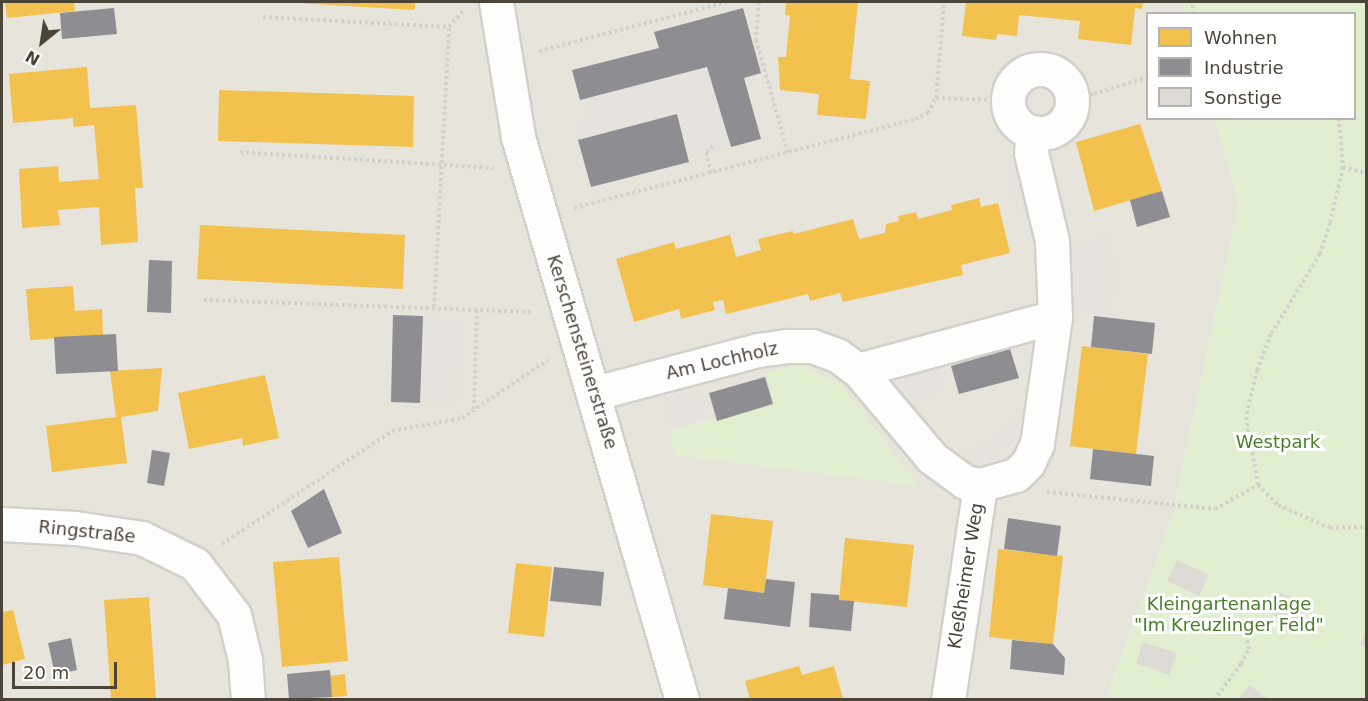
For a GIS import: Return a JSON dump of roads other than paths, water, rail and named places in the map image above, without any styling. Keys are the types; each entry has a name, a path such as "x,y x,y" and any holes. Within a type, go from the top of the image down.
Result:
{"street":[{"name":"Kerschensteinerstraße","path":"495,2 503,61 524,159 595,393 682,699"},
{"path":"1033,70 1054,72 1062,77 1072,96 1069,117 1053,130 1033,132 1015,120 1008,100 1015,81 1033,70"},
{"name":"Kleßheimer Weg","path":"948,699 980,485 999,482 1028,463 1037,444 1055,316 1052,241 1031,153 1033,132"},
{"path":"858,370 1055,316"},
{"name":"Am Lochholz","path":"595,393 758,350 812,346 837,355 858,370 932,458 965,482 980,485"},
{"name":"Ringstraße","path":"2,524 112,531 142,538 195,564 234,615 245,660 248,699"}],"park label":[{"name":"Westpark","path":"1278,442"},
{"name":"Kleingartenanlage \"Im Kreuzlinger Feld\"","path":"1229,615"}]}
